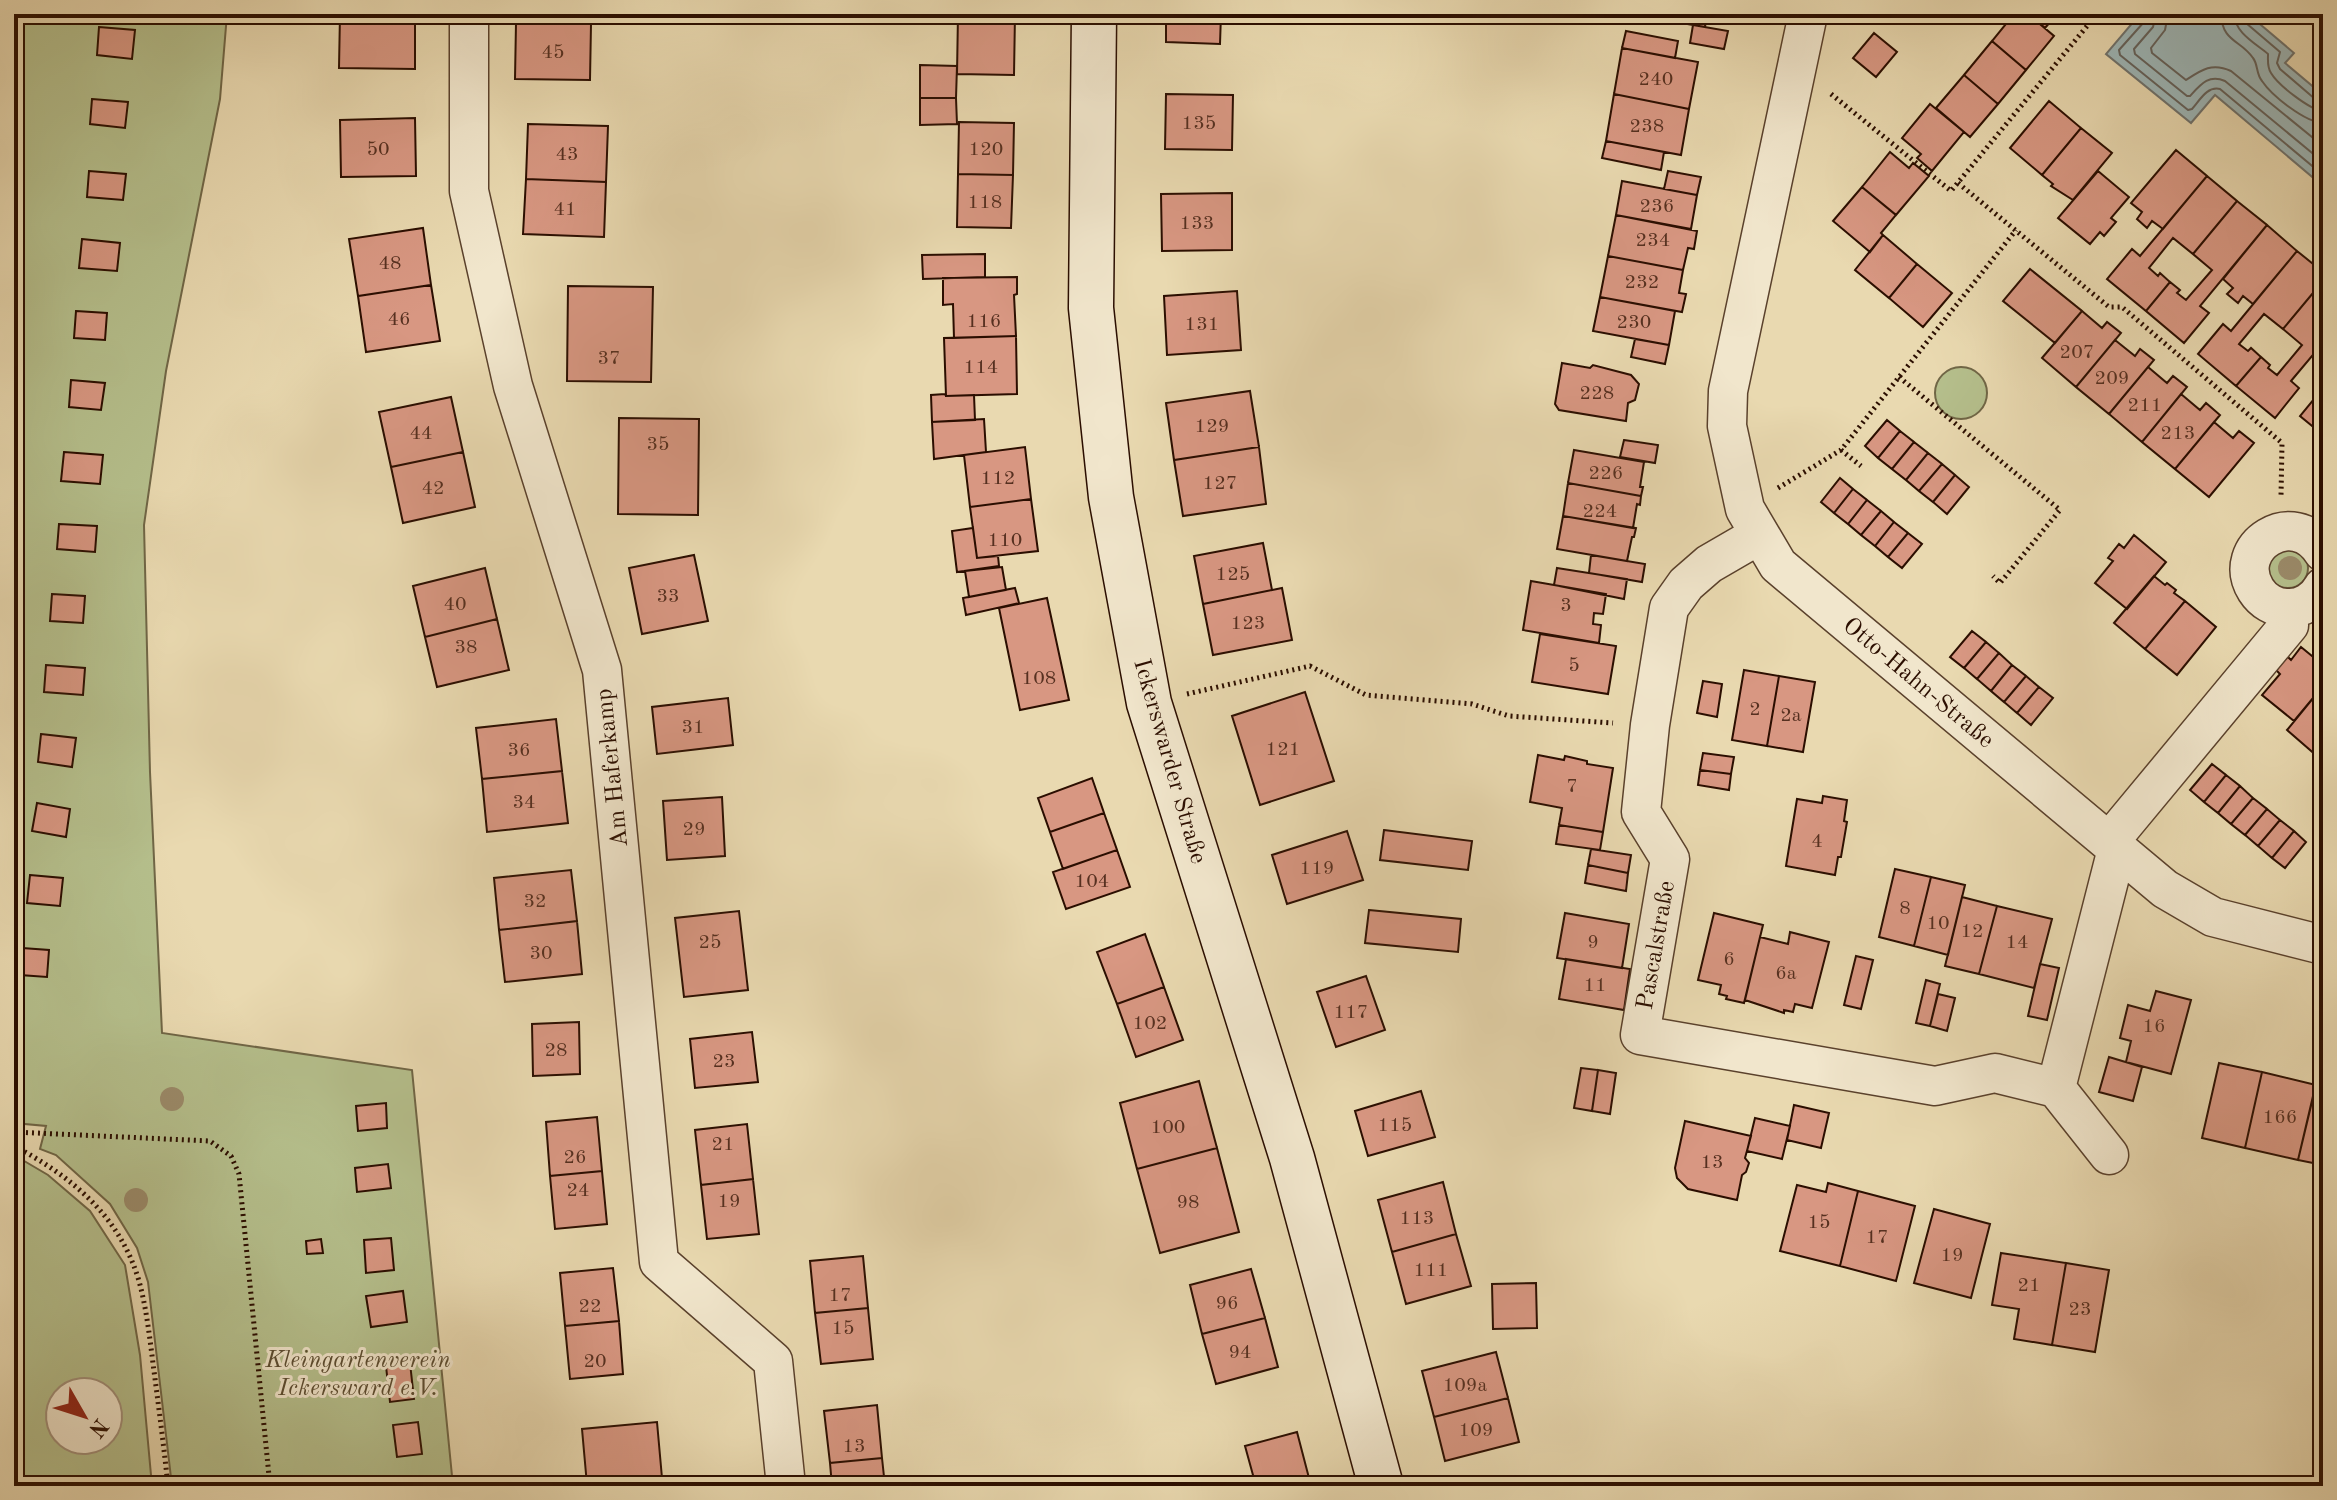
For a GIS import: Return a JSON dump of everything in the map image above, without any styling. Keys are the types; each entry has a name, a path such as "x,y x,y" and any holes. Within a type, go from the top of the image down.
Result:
{"main road":[{"name":"Ickerswarder Straße","path":"1094,14 1091,308 1111,497 1149,703 1292,1158 1381,1486"}],"street":[{"name":"Am Haferkamp","path":"469,14 469,191 513,386 602,670 659,1262 773,1361 786,1486"},
{"name":"Otto-Hahn-Straße","path":"1808,14 1728,391 1727,426 1752,522 1778,565 2165,889 2213,917 2323,945"},
{"name":"Pascalstraße","path":"1752,522 1686,584 1669,608 1650,725 1641,812 1670,859 1640,1035 1935,1086 1995,1073 2056,1088"},
{"path":"2323,552 2305,534 2281,531 2263,541 2251,558 2250,568 2254,588 2268,603 2297,607 2314,600 2323,587"},
{"path":"2109,1155 2056,1088 2113,845 2289,625 2288,608"}],"path":[{"path":"1798,66 1951,191 2097,14"},
{"path":"1958,183 2109,307 2122,307 2282,443 2281,531"},
{"path":"1752,522 1841,450 2016,230"},
{"path":"1899,377 2060,510 2000,583 1993,576"},
{"path":"1841,450 1861,466"},
{"path":"1149,703 1310,666 1366,695 1472,704 1509,716 1650,725"},
{"path":"14,1132 210,1141 231,1156 239,1174 270,1486"},
{"path":"14,1146 45,1162 88,1196 101,1209 126,1249 146,1314 168,1486"}],"green space":[{"name":"Kleingartenverein Ickersward e.V.","path":"14,14 227,14 220,99 166,371 144,525 150,772 162,1033 412,1070 453,1486 172,1486 148,1282 137,1248 110,1204 56,1155 40,1149 46,1126 14,1123"},
{"path":"1961,367 1980,374 1987,393 1980,412 1961,419 1942,412 1935,393 1942,374"},
{"path":"2288,548 2302,554 2308,568 2302,582 2288,588 2274,582 2268,568 2274,554"},
{"path":"14,1155 48,1175 90,1211 125,1265 140,1355 152,1486 14,1486"}],"water":[{"path":"2140,14 2248,14 2294,53 2285,63 2323,95 2323,186 2215,95 2191,123 2106,54"}],"building":[{"path":"340,14 415,14 415,69 339,68"},
{"path":"516,14 591,14 591,24 516,23"},
{"path":"958,14 1015,14 1014,75 957,74"},
{"path":"1166,14 1221,14 1220,44 1166,42"},
{"path":"1630,14 1707,14 1705,27"},
{"path":"1911,14 1929,14 1922,23"},
{"path":"2014,14 2028,14 2054,36 2026,70 1992,41"},
{"path":"2029,14 2057,14 2045,28"},
{"path":"516,23 591,24 590,80 515,79"},
{"path":"1693,25 1728,31 1724,49 1690,43"},
{"path":"99,27 135,30 132,59 97,55"},
{"path":"1626,31 1678,41 1675,58 1622,48"},
{"path":"1874,33 1897,52 1876,77 1853,58"},
{"path":"1992,41 2026,70 1998,104 1964,75"},
{"path":"1622,48 1698,62 1689,109 1614,94"},
{"path":"920,65 957,66 956,98 920,98"},
{"path":"1964,75 1998,104 1970,137 1936,108"},
{"path":"1166,94 1233,95 1232,150 1165,149"},
{"path":"1614,94 1689,109 1681,155 1606,141"},
{"path":"920,98 956,98 957,124 920,125"},
{"path":"92,99 128,102 125,128 90,124"},
{"path":"2049,101 2081,128 2042,175 2010,148"},
{"path":"1930,104 1964,132 1932,171 1917,158 1921,154 1902,138"},
{"path":"415,118 416,176 341,177 340,120"},
{"path":"959,122 1014,123 1013,175 958,174"},
{"path":"528,124 608,126 606,182 526,179"},
{"path":"2081,128 2112,153 2073,200 2051,186 2053,184 2042,175"},
{"path":"1606,141 1664,152 1661,170 1602,158"},
{"path":"2176,150 2207,176 2163,229 2152,221 2147,228 2137,219 2142,212 2131,203"},
{"path":"1890,152 1909,168 1913,163 1929,176 1896,215 1862,187"},
{"path":"89,171 126,174 123,200 87,197"},
{"path":"1668,171 1701,177 1697,195 1664,189"},
{"path":"2098,171 2129,197 2111,218 2116,222 2104,236 2100,232 2090,244 2058,218"},
{"path":"958,174 1013,175 1011,228 957,227"},
{"path":"2207,176 2237,201 2193,254 2173,238 2149,268 2170,282 2146,311 2107,279 2132,249 2140,256"},
{"path":"526,179 606,182 604,237 523,234"},
{"path":"1622,181 1697,195 1691,229 1616,215"},
{"path":"1862,187 1896,215 1870,252 1833,221"},
{"path":"1232,193 1232,250 1162,251 1161,194"},
{"path":"2237,201 2267,225 2200,306 2209,313 2184,343 2146,311 2170,282 2186,300 2212,270 2193,254"},
{"path":"1616,215 1697,231 1694,249 1688,248 1683,270 1608,256"},
{"path":"2267,225 2297,251 2253,304 2243,296 2238,303 2227,294 2233,288 2223,279"},
{"path":"423,228 431,285 358,296 349,239"},
{"path":"1883,235 1917,264 1889,298 1855,270"},
{"path":"82,239 120,243 117,271 79,268"},
{"path":"2297,251 2323,272 2323,281 2283,329 2264,314 2239,344 2248,351 2251,348 2261,357 2236,386 2198,354 2223,324 2231,331"},
{"path":"985,254 985,277 923,279 922,255"},
{"path":"1608,256 1683,270 1679,293 1686,294 1682,312 1600,297"},
{"path":"1917,264 1952,293 1923,327 1889,298"},
{"path":"2030,269 2082,311 2055,343 2003,301"},
{"path":"1017,277 1017,294 1014,295 1016,336 954,338 953,304 943,305 943,278"},
{"path":"2323,281 2323,343 2291,381 2299,388 2275,418 2236,386 2261,357 2277,375 2302,345 2283,329"},
{"path":"431,285 440,341 366,352 358,296"},
{"path":"568,286 653,287 651,382 567,381"},
{"path":"1237,291 1241,350 1167,355 1164,296"},
{"path":"1600,297 1675,311 1669,345 1593,331"},
{"path":"76,311 107,313 105,340 74,338"},
{"path":"2082,311 2102,328 2107,322 2121,333 2076,387 2042,358"},
{"path":"1016,336 1017,394 946,396 944,338"},
{"path":"1635,339 1669,345 1665,364 1631,357"},
{"path":"2115,340 2135,356 2140,349 2154,360 2109,414 2076,387"},
{"path":"1562,363 1590,368 1593,365 1631,375 1639,384 1635,400 1628,403 1626,421 1559,410 1555,404"},
{"path":"2148,367 2167,383 2173,376 2187,387 2142,442 2109,414"},
{"path":"71,380 105,383 101,410 69,407"},
{"path":"2323,388 2323,435 2300,416"},
{"path":"1250,391 1259,447 1174,460 1166,403"},
{"path":"2181,394 2200,410 2206,403 2220,415 2175,469 2142,442"},
{"path":"931,395 974,395 975,420 932,422"},
{"path":"451,397 463,452 391,467 379,412"},
{"path":"619,418 699,419 698,515 618,514"},
{"path":"984,419 986,452 934,459 932,422"},
{"path":"1887,420 1900,431 1878,458 1865,446"},
{"path":"2214,422 2233,438 2239,431 2254,443 2209,497 2175,469"},
{"path":"1900,431 1914,442 1892,469 1878,458"},
{"path":"1624,440 1658,445 1655,463 1620,457"},
{"path":"1914,442 1928,453 1906,480 1892,469"},
{"path":"1025,447 1031,499 970,507 964,455"},
{"path":"1259,447 1266,504 1183,516 1174,460"},
{"path":"1574,450 1644,462 1641,496 1568,483"},
{"path":"64,452 103,455 100,484 61,481"},
{"path":"463,452 475,507 403,523 391,467"},
{"path":"1928,453 1942,464 1919,491 1906,480"},
{"path":"1942,464 1955,475 1933,502 1919,491"},
{"path":"1955,475 1969,487 1947,514 1933,502"},
{"path":"1840,478 1853,489 1834,513 1821,502"},
{"path":"1568,483 1641,496 1633,528 1563,516"},
{"path":"1853,489 1867,500 1848,524 1834,513"},
{"path":"1031,499 1038,551 977,558 970,507"},
{"path":"1867,500 1881,511 1861,535 1848,524"},
{"path":"1881,511 1894,522 1875,546 1861,535"},
{"path":"1563,516 1636,528 1627,561 1557,549"},
{"path":"1894,522 1908,533 1888,557 1875,546"},
{"path":"59,524 97,526 95,552 57,549"},
{"path":"973,528 977,558 998,556 999,566 957,572 952,531"},
{"path":"1908,533 1922,544 1902,568 1888,557"},
{"path":"2134,535 2166,562 2127,609 2095,583 2113,561 2108,558 2119,544 2124,548"},
{"path":"1263,543 1272,590 1203,604 1194,556"},
{"path":"694,555 708,621 642,634 629,568"},
{"path":"1591,555 1645,564 1642,582 1589,573"},
{"path":"1002,567 1006,590 969,597 965,571"},
{"path":"485,568 497,619 425,637 413,586"},
{"path":"1557,568 1627,579 1624,599 1554,585"},
{"path":"2154,576 2176,590 2174,593 2185,601 2145,649 2114,623"},
{"path":"1531,581 1606,594 1603,614 1594,613 1593,624 1601,625 1599,643 1523,630"},
{"path":"1015,588 1019,603 966,615 963,598"},
{"path":"1282,588 1292,640 1213,655 1203,604"},
{"path":"52,594 85,596 83,623 50,621"},
{"path":"1047,598 1069,700 1020,710 999,608"},
{"path":"2185,601 2216,627 2177,675 2145,649"},
{"path":"497,619 509,670 437,687 425,637"},
{"path":"1972,631 1986,642 1964,668 1950,657"},
{"path":"1540,634 1616,646 1608,694 1532,682"},
{"path":"1986,642 1999,653 1977,679 1964,668"},
{"path":"2301,647 2323,665 2323,686 2294,721 2262,695 2280,674 2276,670 2287,656 2291,660"},
{"path":"1999,653 2012,665 1991,691 1977,679"},
{"path":"46,665 85,668 83,695 44,692"},
{"path":"2012,665 2026,676 2004,702 1991,691"},
{"path":"1744,670 1779,676 1767,746 1732,740"},
{"path":"1779,676 1815,682 1803,752 1767,746"},
{"path":"2026,676 2039,687 2017,713 2004,702"},
{"path":"1703,681 1722,684 1717,717 1697,713"},
{"path":"2323,686 2323,749 2317,756 2287,730"},
{"path":"2039,687 2053,698 2031,725 2017,713"},
{"path":"1305,692 1334,781 1260,805 1232,716"},
{"path":"728,698 733,745 657,754 652,707"},
{"path":"556,719 562,771 482,779 476,728"},
{"path":"41,734 76,738 72,767 38,762"},
{"path":"1703,753 1734,757 1731,774 1700,770"},
{"path":"1538,755 1564,760 1565,756 1587,761 1587,764 1613,768 1603,832 1559,825 1562,808 1530,802"},
{"path":"2212,764 2226,775 2204,802 2190,790"},
{"path":"1700,770 1731,774 1729,790 1698,785"},
{"path":"562,771 568,823 487,832 482,779"},
{"path":"2226,775 2240,786 2218,813 2204,802"},
{"path":"1092,778 1104,813 1050,832 1038,798"},
{"path":"2240,786 2253,798 2231,824 2218,813"},
{"path":"1823,796 1847,800 1844,821 1847,822 1835,875 1786,866 1797,799 1822,803"},
{"path":"722,797 725,856 667,860 663,801"},
{"path":"2253,798 2267,809 2245,835 2231,824"},
{"path":"37,803 70,809 66,837 32,831"},
{"path":"2267,809 2280,820 2258,846 2245,835"},
{"path":"1104,813 1117,850 1063,869 1050,832"},
{"path":"2280,820 2294,831 2272,858 2258,846"},
{"path":"1559,825 1603,832 1600,850 1556,844"},
{"path":"1384,830 1472,841 1468,870 1380,860"},
{"path":"1347,831 1363,880 1287,904 1272,855"},
{"path":"2294,831 2306,842 2285,868 2272,858"},
{"path":"1591,849 1631,855 1628,873 1588,865"},
{"path":"1117,850 1130,887 1066,909 1053,872"},
{"path":"1588,865 1628,873 1626,891 1585,883"},
{"path":"1895,869 1931,877 1914,946 1879,937"},
{"path":"571,870 577,921 499,930 494,878"},
{"path":"30,875 63,878 60,906 27,903"},
{"path":"1931,877 1965,885 1948,955 1914,946"},
{"path":"1962,897 1997,906 1979,974 1945,966"},
{"path":"1997,906 2052,919 2034,988 1979,974"},
{"path":"1369,910 1461,919 1458,952 1365,943"},
{"path":"739,911 748,990 684,997 675,918"},
{"path":"1565,913 1629,924 1622,968 1557,958"},
{"path":"1714,913 1763,925 1744,1003 1719,994 1721,985 1698,980"},
{"path":"577,921 582,974 505,982 499,930"},
{"path":"1790,932 1829,942 1812,1008 1795,1004 1793,1012 1784,1010 1784,1013 1745,1000 1760,937 1788,944"},
{"path":"1145,934 1164,987 1117,1004 1097,952"},
{"path":"22,948 49,950 47,977 20,975"},
{"path":"1856,956 1873,960 1861,1009 1844,1005"},
{"path":"1566,959 1630,969 1624,1010 1559,999"},
{"path":"2040,964 2059,968 2047,1020 2028,1016"},
{"path":"1366,976 1385,1030 1336,1047 1317,992"},
{"path":"1926,980 1940,984 1930,1026 1916,1023"},
{"path":"1164,987 1183,1040 1136,1057 1117,1004"},
{"path":"2156,991 2191,1000 2171,1074 2126,1062 2131,1041 2120,1038 2128,1005 2150,1011"},
{"path":"1938,994 1955,998 1947,1031 1930,1026"},
{"path":"579,1022 580,1074 533,1076 532,1024"},
{"path":"752,1032 758,1082 695,1088 690,1039"},
{"path":"2109,1057 2142,1067 2133,1101 2099,1092"},
{"path":"2219,1063 2262,1072 2245,1148 2202,1138"},
{"path":"1581,1068 1598,1070 1592,1111 1574,1108"},
{"path":"1598,1070 1616,1073 1610,1114 1592,1111"},
{"path":"2262,1072 2316,1085 2298,1160 2245,1148"},
{"path":"2317,1079 2323,1081 2323,1165 2298,1160"},
{"path":"1199,1081 1217,1148 1137,1169 1120,1103"},
{"path":"1421,1091 1435,1137 1368,1156 1355,1111"},
{"path":"386,1103 387,1128 358,1131 356,1106"},
{"path":"1794,1105 1829,1113 1821,1148 1787,1140"},
{"path":"597,1117 602,1171 550,1176 546,1122"},
{"path":"1755,1118 1790,1126 1782,1159 1747,1151"},
{"path":"1685,1121 1751,1136 1745,1158 1749,1163 1742,1175 1737,1200 1688,1189 1677,1178 1675,1168"},
{"path":"747,1124 753,1179 701,1185 695,1130"},
{"path":"1217,1148 1239,1232 1160,1253 1137,1169"},
{"path":"388,1164 391,1188 357,1192 355,1168"},
{"path":"602,1171 607,1224 555,1229 550,1176"},
{"path":"753,1179 759,1234 707,1239 701,1185"},
{"path":"1443,1182 1456,1234 1392,1252 1378,1200"},
{"path":"1828,1183 1858,1191 1840,1266 1780,1251 1797,1185 1826,1192"},
{"path":"1858,1191 1915,1206 1896,1281 1840,1266"},
{"path":"1934,1209 1990,1224 1971,1298 1914,1283"},
{"path":"1456,1234 1471,1286 1406,1304 1392,1252"},
{"path":"391,1238 394,1270 366,1273 364,1240"},
{"path":"321,1239 323,1253 307,1254 306,1241"},
{"path":"2001,1253 2066,1263 2052,1345 2014,1339 2019,1309 1992,1305"},
{"path":"863,1256 868,1308 815,1313 810,1261"},
{"path":"2066,1263 2109,1270 2095,1352 2052,1345"},
{"path":"613,1268 619,1321 565,1326 560,1273"},
{"path":"1251,1269 1265,1318 1202,1334 1190,1285"},
{"path":"1536,1283 1537,1328 1493,1329 1492,1284"},
{"path":"403,1291 407,1322 371,1327 366,1296"},
{"path":"868,1308 873,1359 821,1364 815,1313"},
{"path":"1265,1318 1278,1367 1216,1384 1202,1334"},
{"path":"619,1321 623,1374 570,1379 565,1326"},
{"path":"1496,1352 1508,1398 1434,1417 1422,1371"},
{"path":"410,1363 414,1399 390,1402 386,1366"},
{"path":"1508,1398 1519,1442 1445,1461 1434,1417"},
{"path":"877,1405 882,1458 830,1463 824,1411"},
{"path":"418,1422 422,1454 397,1457 393,1425"},
{"path":"657,1422 662,1478 587,1485 582,1429"},
{"path":"1297,1432 1309,1478 1278,1486 1256,1486 1245,1446"},
{"path":"882,1458 885,1486 832,1486 830,1463"},
{"path":"694,1478 695,1486 661,1486 660,1482"},
{"path":"1309,1478 1311,1486 1278,1486"},
{"path":"1519,1479 1521,1486 1493,1486"}]}
